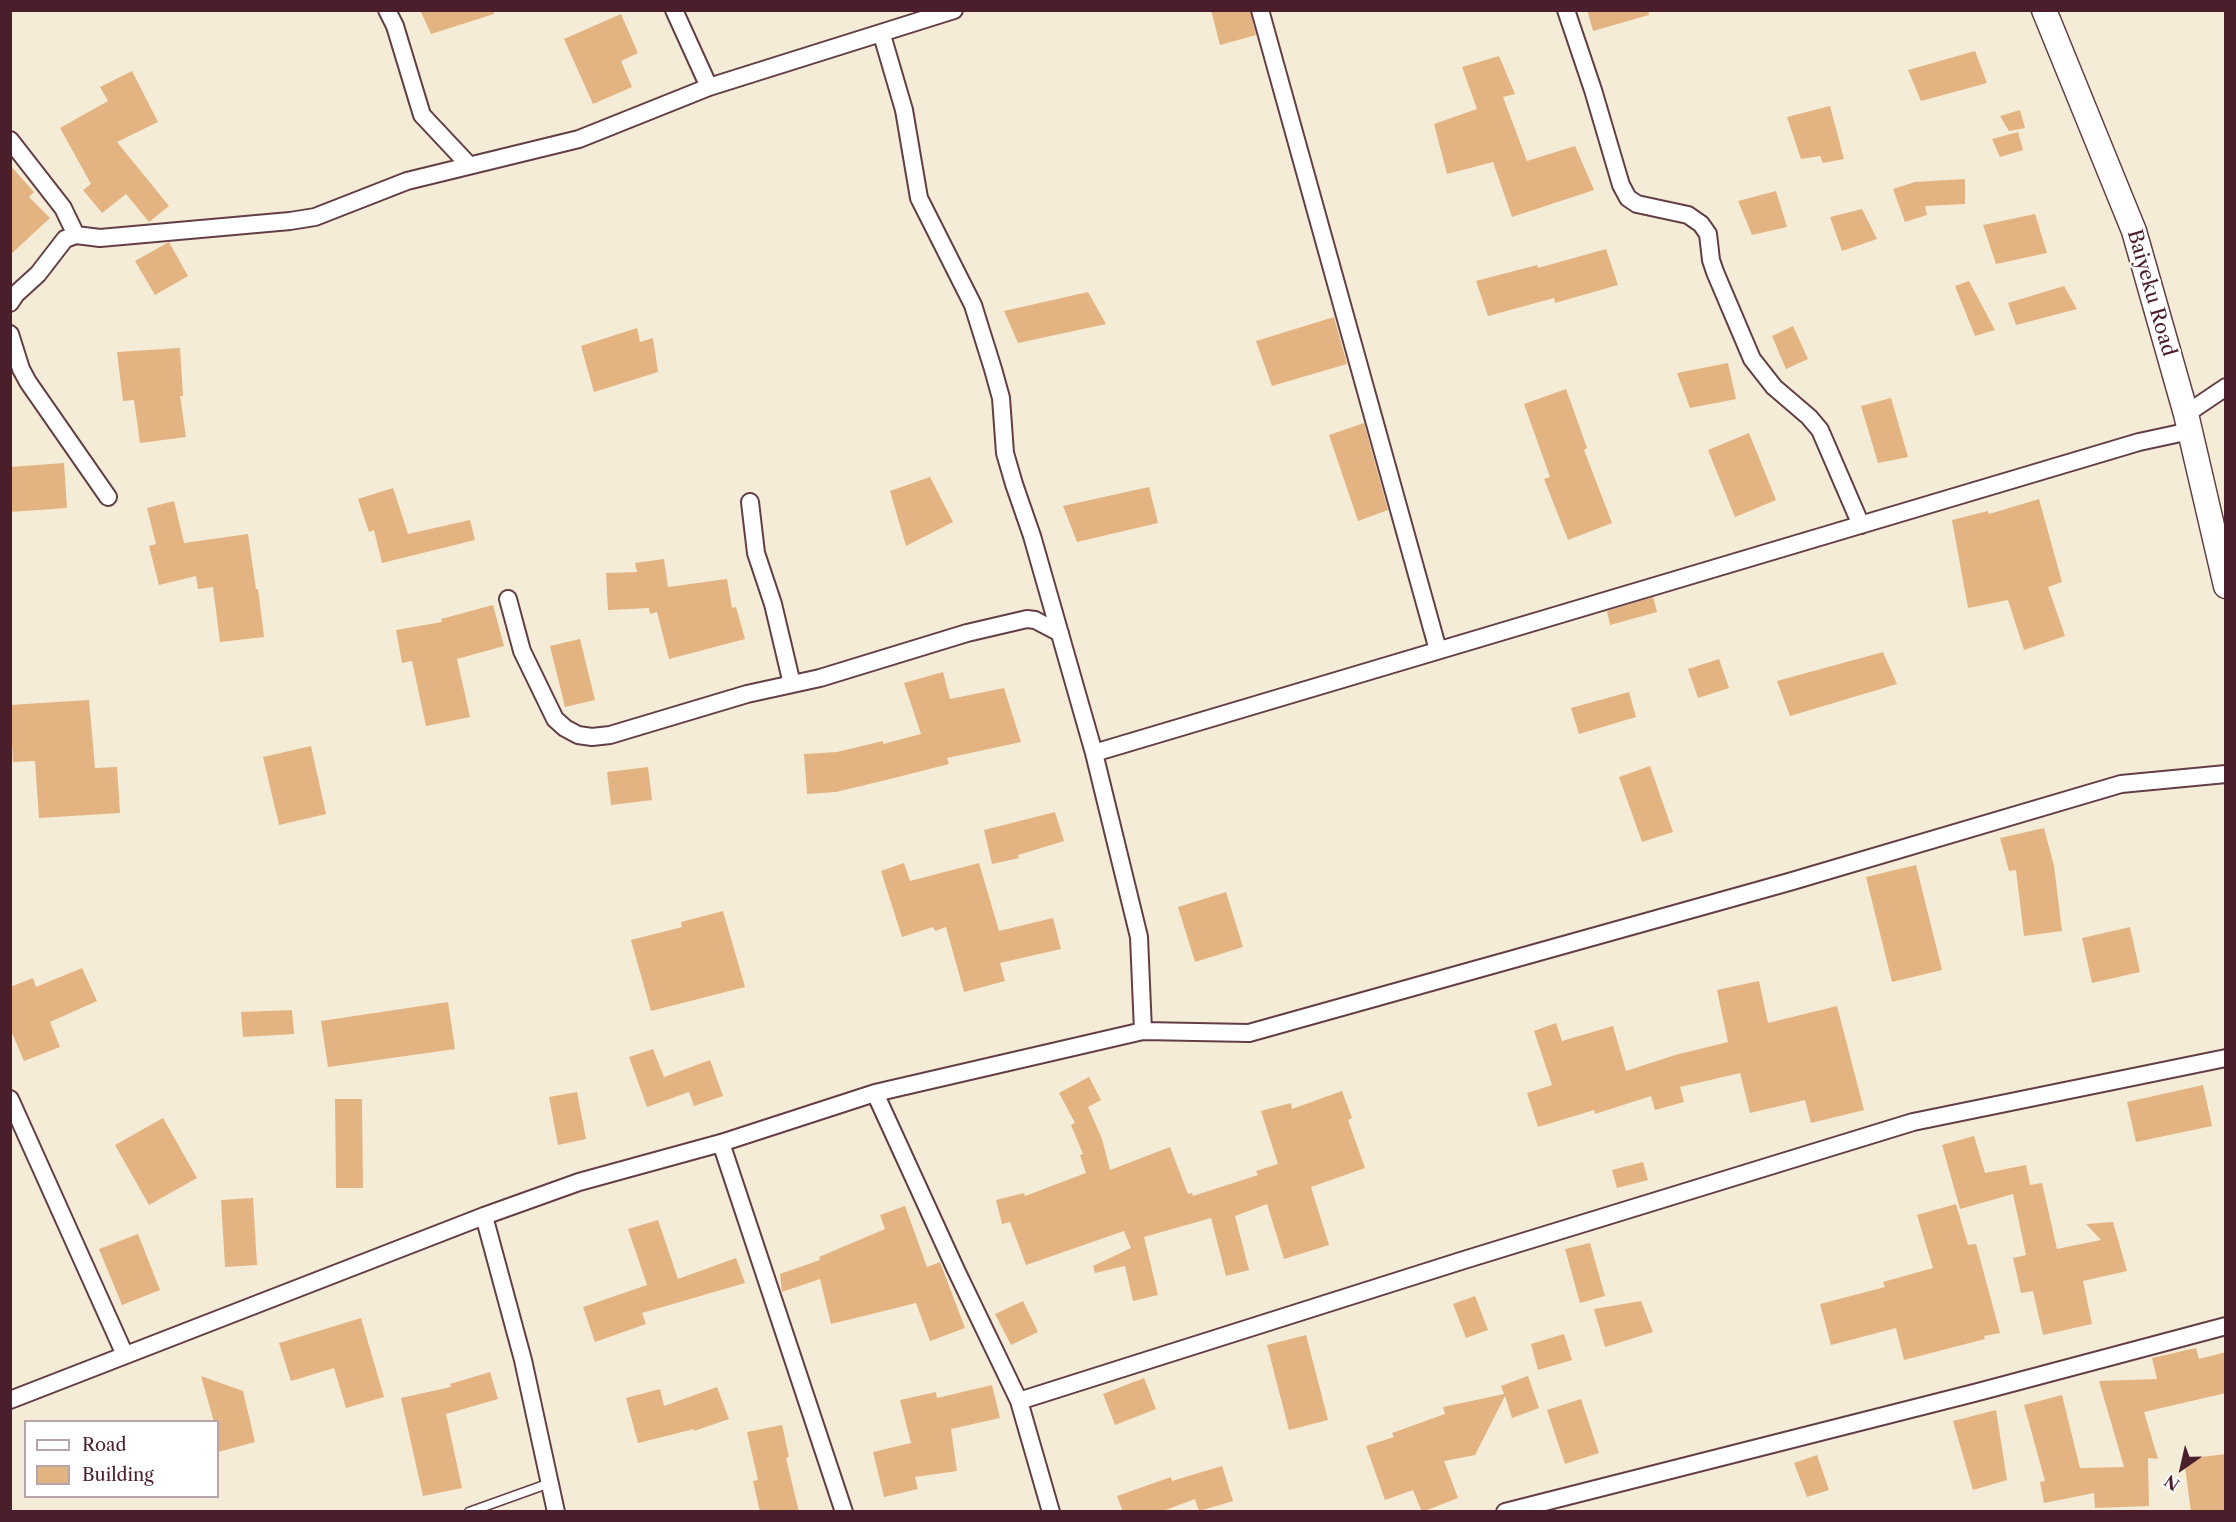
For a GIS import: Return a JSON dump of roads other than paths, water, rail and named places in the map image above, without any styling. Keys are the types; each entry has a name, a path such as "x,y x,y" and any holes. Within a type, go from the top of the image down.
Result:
{"main road":[{"name":"Baiyeku Road","path":"2044,10 2134,231 2188,423 2226,586"}],"street":[{"path":"387,10 395,26 422,115 468,165"},
{"path":"674,10 709,87"},
{"path":"10,303 16,294 38,274 65,239 76,235 100,238 315,217 407,181 579,139 709,87 882,35 954,10"},
{"path":"1260,10 1438,650"},
{"path":"1566,10 1621,185 1628,198 1636,204 1670,209 1688,215 1701,224 1708,234 1715,272 1752,359 1774,387 1809,417 1820,430 1861,525"},
{"path":"882,35 904,110 919,198 973,305 1001,398 1005,453 1032,536 1094,753 1139,937 1143,1031"},
{"path":"10,140 63,208 76,235"},
{"path":"10,334 21,369 28,382 108,497"},
{"path":"1094,753 2139,442 2188,423 2226,387"},
{"path":"750,502 756,553 773,603 792,684"},
{"path":"508,599 522,651 555,719 578,735 592,737 610,735 747,694 820,678 967,633 1027,619 1035,620 1060,633"},
{"path":"10,1400 484,1216 579,1182 721,1143 875,1093 1143,1031 1249,1033 1789,882 2121,784 2226,774"},
{"path":"1019,1401 1464,1260 1913,1122 2226,1058"},
{"path":"875,1093 925,1205 1019,1401 1051,1512"},
{"path":"12,1106 125,1355"},
{"path":"721,1143 844,1512"},
{"path":"484,1216 523,1360 556,1512"},
{"path":"1505,1512 1978,1392 2226,1326"}],"lane":[{"path":"470,1512 550,1483"}]}
